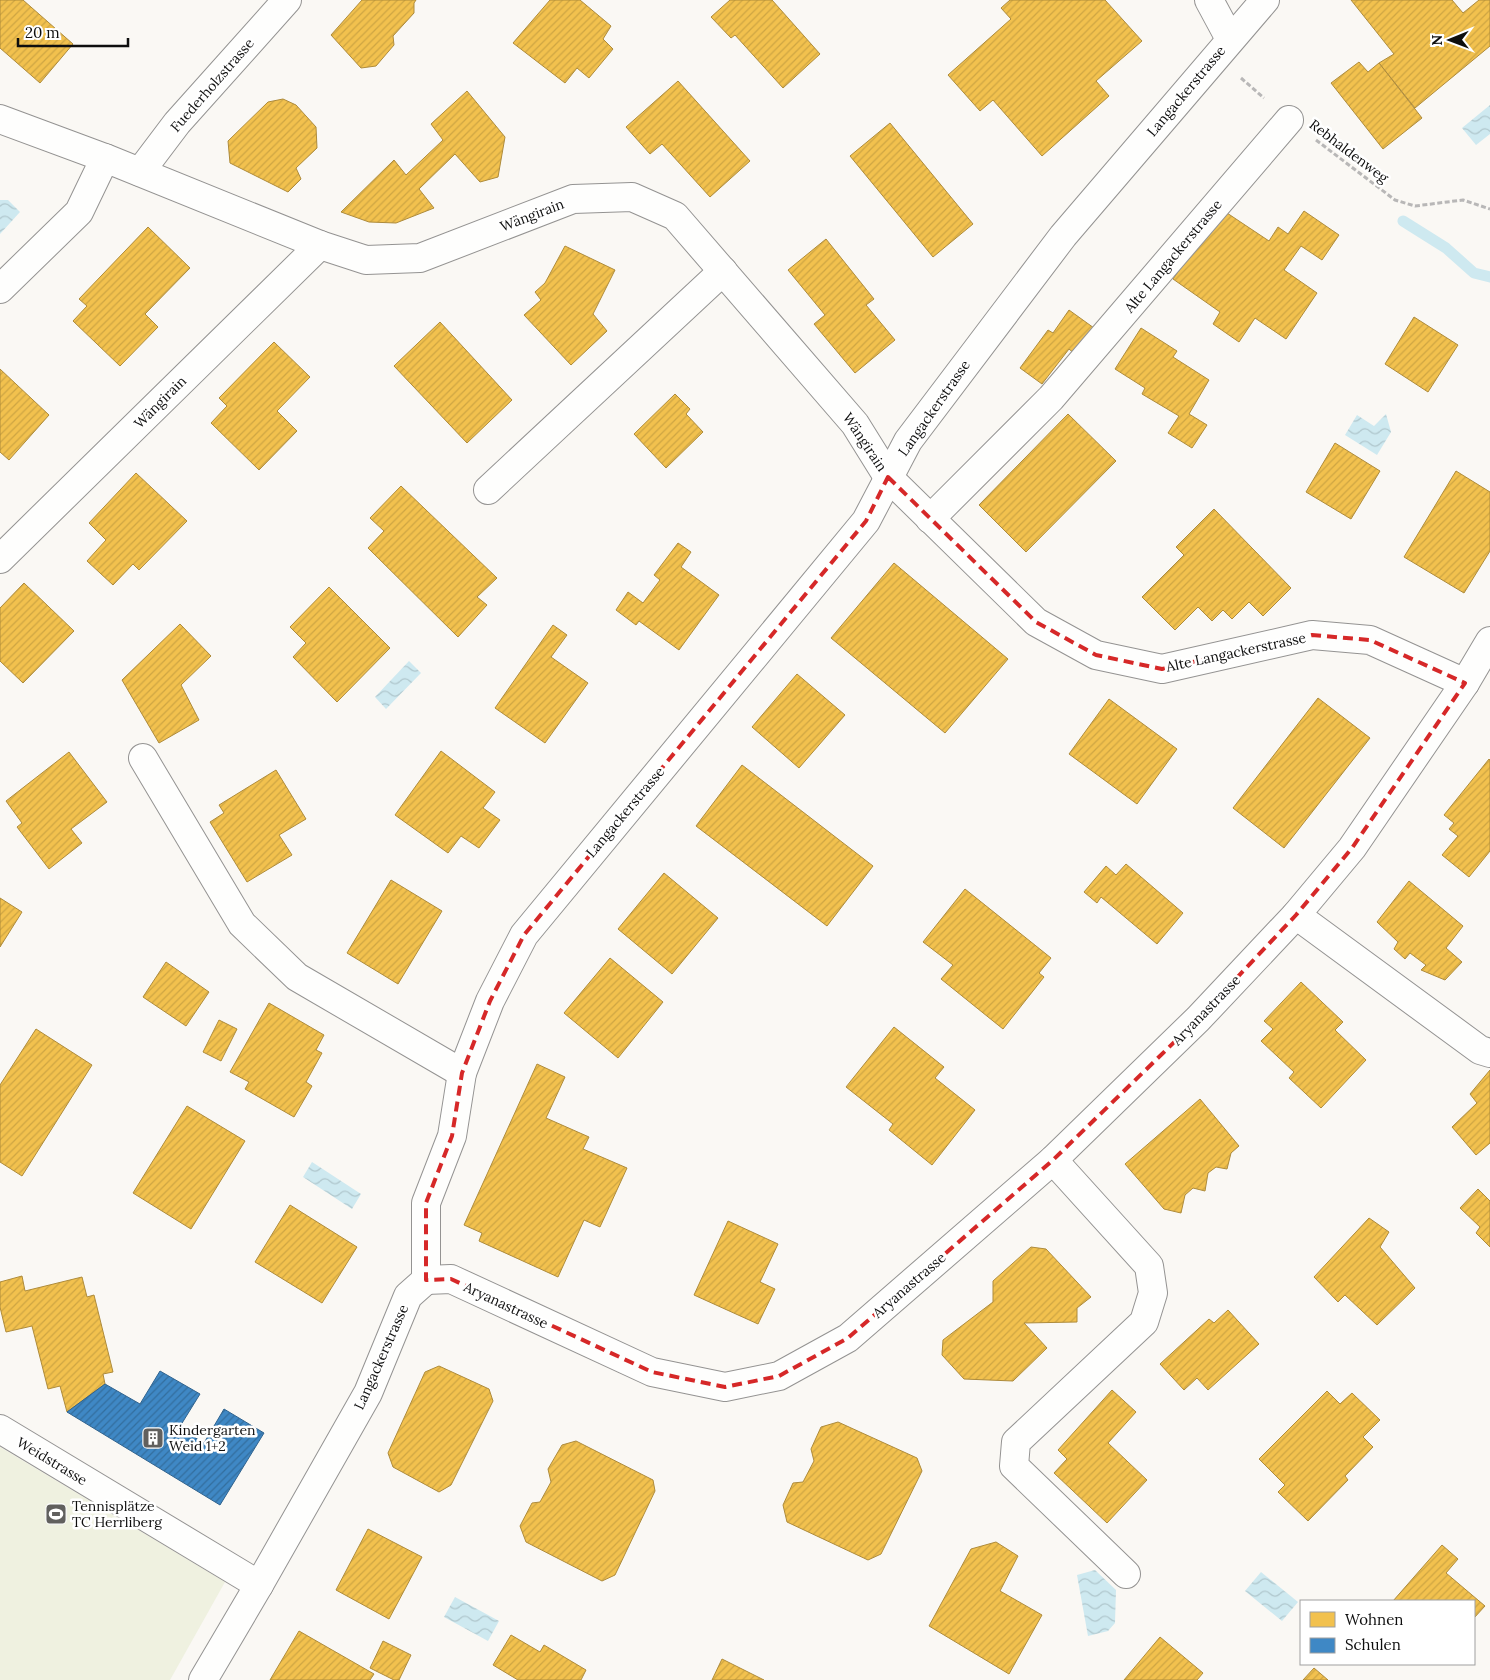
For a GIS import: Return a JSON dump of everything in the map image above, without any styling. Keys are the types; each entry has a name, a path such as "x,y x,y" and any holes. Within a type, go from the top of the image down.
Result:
{"street":[{"name":"Fuederholzstrasse","path":"140,172 178,123 287,0"},
{"name":"Langackerstrasse","path":"1209,0 1223,48"},
{"name":"Langackerstrasse","path":"203,1680 368,1393 408,1296 426,1280 426,1203 452,1136 462,1073 490,1001 524,935 866,521 908,441 1063,236 1265,0"},
{"name":"Wängirain","path":"0,119 105,158 320,245 366,260 420,258 573,199 632,197 675,216 855,424 888,477"},
{"name":"Alte Langackerstrasse","path":"930,519 1052,398 1289,120"},
{"path":"0,289 79,212 105,158"},
{"name":"Wängirain","path":"0,559 320,245"},
{"path":"488,490 723,271"},
{"name":"Alte Langackerstrasse","path":"888,477 1036,622 1096,655 1162,669 1312,635 1370,640 1465,683"},
{"name":"Aryanastrasse","path":"426,1280 451,1279 652,1372 725,1387 779,1376 848,1338 1053,1160 1198,1019 1296,915 1352,848 1465,683 1490,641"},
{"path":"143,758 242,924 298,977 462,1073"},
{"path":"1296,915 1480,1050 1490,1052"},
{"path":"1053,1160 1149,1266 1153,1293 1144,1322 1016,1442 1014,1466 1126,1574"},
{"name":"Weidstrasse","path":"0,1429 259,1585"}],"path":[{"name":"Rebhaldenweg","path":"1223,48 1289,120 1395,200 1415,206 1463,200 1490,209"}],"highlighted area":[{"path":"888,477 1036,622 1096,655 1162,669 1312,635 1370,640 1465,683 1352,848 1296,915 1198,1019 1053,1160 848,1338 779,1376 725,1387 652,1372 451,1279 426,1280 426,1203 452,1136 462,1073 490,1001 524,935 866,521"}],"green space":[{"name":"Tennisplätze TC Herrliberg","path":"0,1447 225,1582 170,1680 0,1680"}],"water":[{"path":"1490,105 1490,134 1476,145 1462,128"},
{"path":"0,200 8,200 20,212 0,234"},
{"path":"1386,414 1391,432 1377,455 1345,435 1357,415 1374,426"},
{"path":"409,661 421,673 386,709 375,697"},
{"path":"312,1162 361,1194 352,1209 303,1177"},
{"path":"1095,1570 1116,1590 1115,1623 1108,1631 1088,1636 1077,1575"},
{"path":"1261,1572 1298,1602 1282,1621 1245,1591"},
{"path":"455,1597 499,1621 488,1641 444,1617"}],"building: Wohnen":[{"path":"0,0 23,0 73,44 40,83 0,48"},
{"path":"362,0 416,0 414,3 414,13 393,36 394,45 376,66 361,68 331,35"},
{"path":"550,0 580,0 611,26 603,39 613,49 589,78 577,68 565,83 513,43"},
{"path":"730,0 772,0 820,54 783,88 735,35 731,38 711,17"},
{"path":"1010,0 1105,0 1142,41 1096,81 1109,96 1042,156 993,100 980,111 948,75 1011,19 1001,8"},
{"path":"1351,0 1452,0 1463,13 1479,0 1490,0 1490,46 1415,108 1379,63 1394,54"},
{"path":"1359,62 1368,72 1379,63 1422,118 1383,149 1331,83"},
{"path":"678,81 750,161 710,197 662,144 650,154 626,127"},
{"path":"467,91 505,137 498,177 480,182 455,154 419,189 434,208 396,223 369,222 341,212 394,160 406,175 443,140 431,124"},
{"path":"283,99 296,105 316,127 317,148 296,168 301,179 288,192 230,163 228,141 268,102"},
{"path":"890,123 973,224 933,257 850,156"},
{"path":"1221,209 1269,241 1278,227 1288,234 1304,211 1339,235 1322,260 1301,246 1284,270 1317,293 1286,339 1255,318 1239,342 1213,324 1220,312 1173,279"},
{"path":"148,227 190,268 145,314 158,327 120,366 73,321 87,306 79,299"},
{"path":"826,239 874,299 866,305 895,340 855,373 814,324 825,315 788,270"},
{"path":"565,246 615,270 593,314 607,331 571,365 524,315 541,300 535,292 545,283"},
{"path":"1069,310 1094,328 1075,354 1069,349 1042,384 1020,368 1048,330 1053,333"},
{"path":"1414,317 1458,345 1428,392 1385,364"},
{"path":"440,322 512,400 467,443 394,366"},
{"path":"1141,328 1177,351 1173,357 1209,380 1189,414 1207,425 1192,448 1168,433 1179,416 1142,394 1145,388 1115,369"},
{"path":"274,342 310,377 277,411 297,431 259,470 211,423 227,406 219,398"},
{"path":"0,369 49,415 9,460 0,452"},
{"path":"675,394 690,409 686,414 703,432 666,468 634,434"},
{"path":"1068,414 1116,461 1026,552 979,505"},
{"path":"1335,443 1380,471 1351,519 1306,492"},
{"path":"1456,471 1490,492 1490,551 1464,593 1404,557"},
{"path":"136,473 187,521 139,570 133,564 113,585 87,561 106,540 89,523"},
{"path":"401,486 497,578 477,597 487,605 458,637 368,548 384,531 370,518"},
{"path":"1214,509 1291,588 1263,616 1249,602 1232,619 1223,610 1212,621 1198,607 1175,630 1142,597 1184,555 1176,547"},
{"path":"678,543 691,552 681,567 719,595 679,650 639,621 636,625 616,610 628,592 643,603 660,580 654,575"},
{"path":"894,563 1008,659 945,733 831,638"},
{"path":"24,583 74,631 23,683 0,661 0,608"},
{"path":"329,587 390,648 337,702 293,657 306,643 290,627"},
{"path":"180,624 211,656 181,685 199,720 159,743 122,680"},
{"path":"553,625 567,635 551,657 588,683 545,743 495,708"},
{"path":"797,674 845,715 799,768 752,727"},
{"path":"1318,698 1370,738 1284,848 1233,808"},
{"path":"1109,699 1177,749 1137,804 1069,754"},
{"path":"441,751 495,792 483,808 500,820 479,848 461,836 448,853 395,815"},
{"path":"69,752 107,802 71,829 82,843 49,869 17,827 22,823 6,801"},
{"path":"1489,759 1490,851 1469,877 1442,855 1458,836 1449,829 1454,823 1444,815"},
{"path":"742,765 873,866 827,926 696,826"},
{"path":"276,770 306,819 279,835 292,855 247,882 210,822 224,813 219,805"},
{"path":"1126,864 1183,913 1157,944 1101,897 1097,903 1084,892 1106,866 1116,875"},
{"path":"664,873 718,918 672,974 618,929"},
{"path":"391,880 442,911 398,984 347,953"},
{"path":"1409,881 1463,926 1446,948 1462,962 1445,980 1421,970 1426,965 1410,953 1405,959 1394,949 1398,942 1377,922"},
{"path":"965,889 1051,958 1039,973 1044,977 1003,1029 941,979 953,965 923,942"},
{"path":"0,898 22,912 0,947"},
{"path":"610,958 663,1002 618,1058 564,1013"},
{"path":"166,962 209,992 186,1026 143,997"},
{"path":"1301,982 1343,1022 1335,1030 1366,1060 1321,1108 1289,1078 1294,1072 1261,1041 1273,1029 1264,1021"},
{"path":"269,1003 324,1035 316,1050 322,1053 306,1082 312,1086 294,1117 245,1089 249,1082 230,1072"},
{"path":"219,1020 237,1029 221,1061 203,1052"},
{"path":"894,1027 944,1067 935,1078 975,1110 932,1165 889,1130 893,1124 846,1087"},
{"path":"36,1029 92,1065 22,1176 0,1162 0,1085"},
{"path":"537,1064 565,1077 546,1118 589,1137 583,1149 627,1168 600,1227 584,1220 558,1277 479,1241 482,1233 464,1225"},
{"path":"1490,1070 1490,1143 1476,1155 1452,1127 1477,1103 1470,1094"},
{"path":"1200,1099 1239,1146 1231,1153 1227,1169 1216,1167 1208,1173 1205,1191 1193,1188 1185,1195 1181,1213 1164,1209 1125,1164"},
{"path":"187,1106 245,1141 191,1229 133,1193"},
{"path":"1478,1189 1490,1201 1490,1247 1476,1233 1480,1227 1460,1208"},
{"path":"290,1205 357,1247 322,1303 255,1262"},
{"path":"1369,1218 1389,1232 1380,1247 1415,1288 1377,1325 1345,1295 1338,1302 1314,1277"},
{"path":"728,1221 778,1244 760,1282 775,1289 758,1324 694,1295"},
{"path":"1031,1247 1046,1249 1091,1297 1077,1308 1077,1322 1024,1323 1047,1348 1013,1381 964,1379 942,1355 943,1340 993,1302 993,1281"},
{"path":"22,1276 25,1291 82,1277 87,1297 94,1295 113,1372 103,1374 105,1384 67,1412 60,1386 48,1389 32,1326 6,1332 0,1307 0,1282"},
{"path":"1228,1310 1259,1344 1208,1390 1197,1378 1184,1390 1160,1364 1209,1319 1214,1323"},
{"path":"439,1366 489,1389 493,1401 451,1485 439,1492 393,1467 388,1453 425,1372"},
{"path":"1112,1390 1136,1412 1108,1443 1147,1480 1107,1523 1054,1473 1067,1459 1058,1450"},
{"path":"1327,1391 1340,1404 1352,1393 1380,1420 1363,1437 1373,1447 1345,1476 1348,1480 1308,1521 1278,1492 1285,1485 1259,1459"},
{"path":"838,1422 917,1458 922,1471 881,1554 868,1560 787,1522 783,1505 793,1483 803,1482 814,1461 811,1449 821,1427"},
{"path":"576,1441 653,1480 655,1491 615,1575 602,1581 526,1542 520,1526 532,1503 540,1502 551,1482 548,1469 562,1445"},
{"path":"368,1529 422,1557 389,1619 336,1590"},
{"path":"996,1542 1018,1556 1000,1591 1042,1615 1009,1674 929,1626 971,1549"},
{"path":"1442,1545 1458,1559 1446,1573 1485,1606 1475,1617 1475,1600 1394,1600"},
{"path":"299,1631 374,1674 370,1680 270,1680"},
{"path":"511,1635 540,1652 544,1645 586,1670 581,1680 518,1680 493,1665"},
{"path":"1160,1637 1203,1673 1197,1680 1124,1680"},
{"path":"383,1641 411,1655 399,1680 394,1680 370,1668"},
{"path":"722,1659 764,1680 712,1680"},
{"path":"1314,1668 1328,1680 1303,1680"}],"building: Schulen":[{"name":"Kindergarten Weid 1+2","path":"160,1371 200,1394 179,1428 204,1443 224,1409 264,1433 220,1505 67,1412 105,1384 140,1404"}],"waterway":[{"path":"1403,221 1446,248 1474,273 1490,277"}],"place":[{"name":"Kindergarten Weid 1+2","path":"153,1438"},
{"name":"Tennisplätze TC Herrliberg","path":"56,1514"}]}
